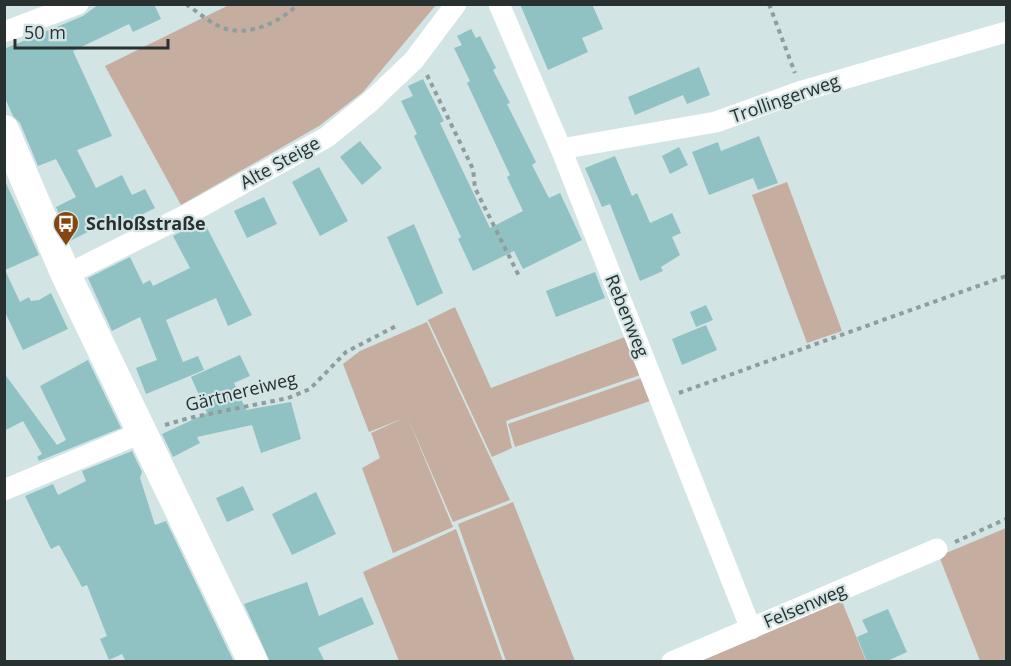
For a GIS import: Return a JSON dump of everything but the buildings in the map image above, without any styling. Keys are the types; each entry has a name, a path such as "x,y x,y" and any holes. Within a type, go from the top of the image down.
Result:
{"street":[{"path":"4,32 78,4"},
{"name":"Alte Steige","path":"66,275 186,215 327,137 371,101 414,60 456,4"},
{"name":"Rebenweg","path":"499,4 561,149 751,629"},
{"name":"Trollingerweg","path":"561,149 716,122 802,91 1006,32"},
{"path":"4,130 66,275 253,662"},
{"path":"4,490 143,432"},
{"name":"Felsenweg","path":"672,662 937,549"}],"path":[{"path":"186,4 209,21 228,30 236,30 253,29 286,17 298,4"},
{"path":"769,4 802,91"},
{"path":"423,67 473,170 475,188 520,278"},
{"path":"661,399 1006,276"},
{"name":"Gärtnereiweg","path":"143,432 189,418 288,398 310,389 336,360 357,345 398,325"},
{"path":"937,549 1006,519"}],"shaded area":[{"path":"231,4 436,5 363,92 319,126 181,205 105,66"},
{"path":"787,182 842,331 807,343 752,195"},
{"path":"455,307 491,388 630,335 646,373 506,421 512,448 492,457 428,320"},
{"path":"427,322 510,500 453,522 407,416 453,527 393,553 362,468 380,458 371,433 404,418 369,432 343,364 360,351"},
{"path":"647,376 656,399 515,447 508,424"},
{"path":"513,502 575,661 506,661 458,524"},
{"path":"1006,528 1006,661 980,661 939,556"},
{"path":"456,529 503,661 399,661 363,572"},
{"path":"841,599 866,661 697,662"}],"place":[{"name":"Schloßstraße","path":"66,247"}]}
